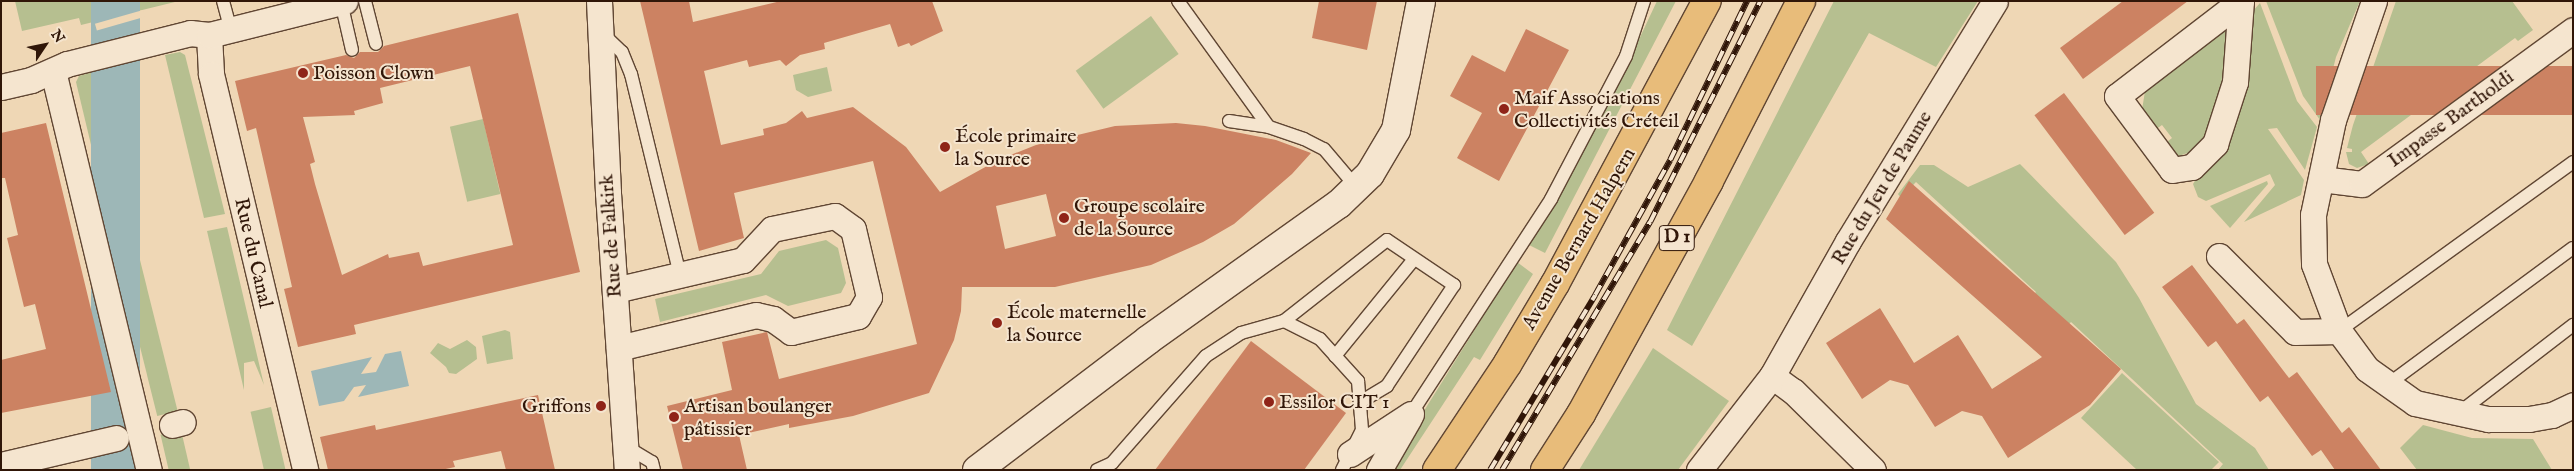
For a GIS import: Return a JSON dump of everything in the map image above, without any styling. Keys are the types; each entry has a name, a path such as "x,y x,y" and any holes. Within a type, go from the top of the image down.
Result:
{"highway":[{"name":"Avenue Bernard Halpern","path":"1437,470 1508,363 1555,284 1707,1"},
{"name":"D 1","path":"1545,470 1581,414 1709,180 1801,1"}],"street":[{"name":"Rue de Falkirk","path":"599,1 614,290 626,458"},
{"path":"977,470 1356,188 1377,164 1396,130 1421,1"},
{"name":"Rue du Jeu de Paume","path":"1699,470 1772,376 1848,240 1995,1"},
{"path":"2241,1 2235,82 2215,144 2192,167 2172,170 2117,96 2241,1"},
{"path":"2374,1 2332,120 2313,215 2314,264 2339,331 2367,369 2415,403 2457,415 2488,419 2529,420 2552,415 2573,405"},
{"path":"1,87 96,56 190,34 220,32 316,5 350,2"},
{"name":"Impasse Bartholdi","path":"2321,179 2362,184 2573,30"},
{"name":"Rue du Canal","path":"220,32 211,74 305,470"},
{"path":"53,71 148,470"},
{"path":"614,290 743,260 772,229 835,216 853,229 869,297 858,316 791,332 773,319 756,315 619,348"},
{"path":"2219,256 2295,332 2339,331"},
{"path":"1772,376 1793,391 1872,470"},
{"path":"1346,462 1411,414"},
{"path":"1379,470 1411,414"},
{"path":"1,465 116,438"}],"lane":[{"path":"220,32 223,1"},
{"path":"1178,1 1269,127"},
{"path":"1411,414 1551,199 1626,56 1644,1"},
{"path":"350,2 376,44"},
{"path":"350,2 352,50"},
{"path":"600,31 622,52 631,74 680,275"},
{"path":"1228,121 1269,127 1324,149 1356,188"},
{"path":"2339,331 2573,162"},
{"path":"1097,470 1112,463 1206,356 1241,333 1284,321 1386,240 1454,285 1387,386 1360,402"},
{"path":"2387,385 2573,248"},
{"path":"1336,356 1414,259"},
{"path":"1284,321 1320,339 1358,381 1362,430 1346,462"},
{"path":"2457,415 2573,325"},
{"path":"626,458 652,462 654,470"}],"green space":[{"path":"15,1 179,1 81,25 79,18 22,31"},
{"path":"1657,1 1676,1 1545,253 1529,245 1626,67"},
{"path":"1834,1 1978,1 1936,67 1869,33 1692,346 1667,330"},
{"path":"2266,1 2360,1 2336,57 2320,120 2303,96"},
{"path":"2396,1 2512,1 2533,30 2518,41 2515,38 2361,152 2369,164 2357,168 2349,164 2346,152 2352,152 2352,149 2347,148 2353,125"},
{"path":"2260,3 2297,101 2317,127 2305,170 2277,128 2268,129 2304,180 2301,195 2244,222 2275,185 2270,174 2206,201 2198,197 2193,184 2214,151 2252,12"},
{"path":"1151,16 1179,54 1103,109 1076,71"},
{"path":"2234,23 2229,66 2206,139 2190,152 2179,156 2169,153 2163,145 2172,138 2162,125 2152,132 2142,110 2145,91"},
{"path":"180,52 185,55 225,214 204,218 165,55"},
{"path":"827,67 832,91 808,97 796,90 793,75"},
{"path":"96,71 135,236 114,241 76,82 79,76"},
{"path":"483,119 500,194 467,202 450,127"},
{"path":"2020,164 2116,262 2139,298 2196,404 2255,448 2269,470 2218,470 2223,464 2071,322 2056,338 2022,307 2036,292 1916,182 1901,198 1898,194 1920,165 1934,165 1968,187"},
{"path":"2267,181 2268,184 2230,228 2210,206"},
{"path":"227,227 264,385 254,361 244,363 244,390 207,231"},
{"path":"826,240 838,248 846,283 841,293 788,306 766,295 660,322 655,299 761,274 779,251"},
{"path":"137,248 178,411 157,416 117,253"},
{"path":"1517,262 1533,274 1480,360 1474,357 1400,470 1387,470"},
{"path":"505,330 510,332 513,359 487,364 482,336"},
{"path":"467,340 476,347 477,359 456,374 449,373 446,367 430,353 438,343 450,349"},
{"path":"1653,348 1729,401 1678,470 1579,470"},
{"path":"2122,373 2219,462 2211,470 2137,470 2081,418"},
{"path":"271,407 286,470 264,470 251,412"},
{"path":"2423,425 2472,438 2533,439 2552,470 2417,470 2400,448"},
{"path":"181,430 190,470 169,470 161,435"}],"water":[{"path":"91,1 140,1 140,470 91,470"},
{"path":"401,351 409,386 358,397 366,385 354,387 344,401 319,406 311,371 372,357 361,374 376,372 385,354"}],"pier":[{"path":"143,10 145,17 97,31 95,24"}],"building":[{"path":"640,1 689,1 693,22 781,1 932,1 943,31 911,46 909,43 898,47 890,24 824,43 825,49 800,55 786,66 780,60 749,67 747,60 704,71 721,145 764,135 763,129 786,123 802,111 807,118 853,107 906,147 940,192 998,160 1036,145 1115,126 1176,123 1205,126 1276,140 1311,153 1292,174 1234,224 1203,242 1151,265 1055,287 962,287 961,311 954,340 929,393 853,416 789,428 789,424 739,435 747,470 683,470 667,406 732,390 722,342 767,332 779,379 917,344 873,161 734,193 744,238 699,251","holes":["1046,194 1056,236 1005,249 996,206"]},
{"path":"1319,1 1377,1 1367,50 1312,38"},
{"path":"2123,1 2188,1 2083,79 2060,48"},
{"path":"518,13 580,272 354,325 356,334 298,347 284,289 292,287 256,128 247,131 235,81 346,55 354,58 360,52 378,52 384,46","holes":["470,66 513,245 423,266 419,252 389,258 388,254 342,275 310,164 315,162 303,117 355,115 354,111 383,103 380,88"]},
{"path":"1526,29 1569,50 1499,181 1457,158 1482,113 1450,96 1472,55 1505,72"},
{"path":"2316,66 2573,66 2573,115 2316,115"},
{"path":"2064,93 2154,213 2125,235 2034,115"},
{"path":"46,123 111,392 1,413 1,360 46,349 35,304 24,307 7,238 18,235 5,178 1,178 1,133"},
{"path":"1909,181 2121,369 2090,405 2008,458 1982,416 1962,411 1935,427 1908,385 1890,380 1862,399 1826,343 1880,308 1914,363 1958,335 1992,389 2042,357 1886,219"},
{"path":"2192,265 2237,324 2244,319 2289,378 2297,372 2342,433 2349,427 2381,470 2335,470 2321,450 2312,456 2268,396 2260,402 2216,341 2208,347 2162,287"},
{"name":"Essilor CIT 1","path":"1251,341 1346,413 1304,470 1155,470"},
{"path":"538,395 555,470 506,470 501,451 453,461 455,467 441,470 328,470 320,437 375,425 376,430"}],"railway":[{"path":"1490,470 1595,295 1670,160 1747,1"},
{"path":"1502,470 1650,222 1760,1"}],"place":[{"name":"Poisson Clown","path":"303,73"},
{"name":"Maif Associations Collectivités Créteil","path":"1504,109"},
{"name":"École primaire la Source","path":"945,147"},
{"name":"Groupe scolaire de la Source","path":"1064,218"},
{"name":"École maternelle la Source","path":"997,323"},
{"name":"Essilor CIT 1","path":"1269,402"},
{"name":"Griffons","path":"601,406"},
{"name":"Artisan boulanger pâtissier","path":"674,417"}]}
